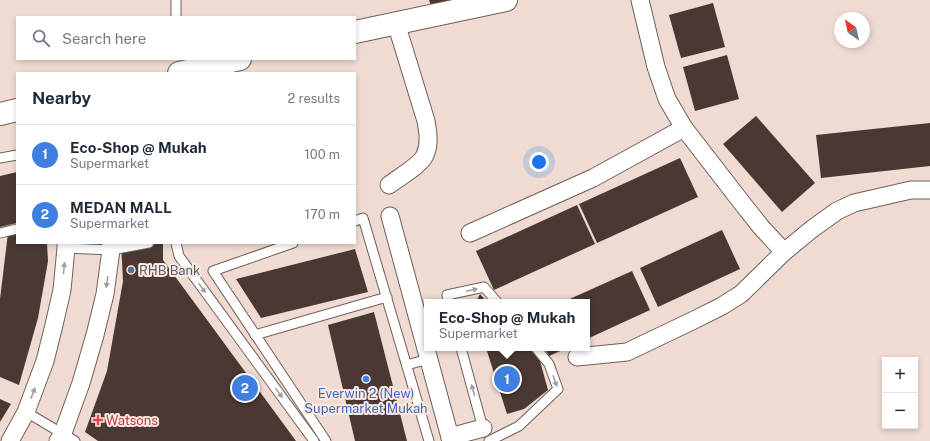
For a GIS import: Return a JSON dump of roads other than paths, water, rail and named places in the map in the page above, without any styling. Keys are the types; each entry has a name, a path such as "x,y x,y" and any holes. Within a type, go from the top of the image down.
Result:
{"street":[{"path":"356,32 506,0"},
{"path":"640,0 656,67 667,99 684,128 761,227 784,252"},
{"path":"389,185 421,162 426,151 428,134 426,121 396,23"},
{"path":"186,67 233,60"},
{"path":"0,114 16,110"},
{"path":"470,233 593,178 684,128"},
{"path":"577,357 627,352 722,306 741,294 784,252 837,211 868,200 911,190 930,190"},
{"path":"390,216 424,344"},
{"path":"10,441 26,412 45,361 62,290 66,246"},
{"path":"66,438 106,294 111,247"},
{"path":"426,351 450,439 486,437"}],"lane":[{"path":"176,0 176,16"},
{"path":"0,158 16,155"},
{"path":"356,221 363,218 429,441"},
{"path":"0,233 16,229"},
{"path":"66,246 111,247 140,244"},
{"path":"176,244 179,256 314,441"},
{"path":"290,244 213,271 326,441"},
{"path":"447,299 446,295 484,287 494,299"},
{"path":"255,334 387,297"},
{"path":"462,351 486,437 519,426 558,389 549,364 538,351"},
{"path":"407,365 428,359"},
{"path":"26,412 66,438"}],"place":[{"name":"RHB Bank","path":"131,270"},
{"name":"Everwin 2 (New) Supermarket Mukah","path":"366,379"},
{"name":"Eco-Shop @ Mukah","path":"507,379"},
{"name":"MEDAN MALL","path":"245,388"},
{"name":"Watsons","path":"98,420"}]}
